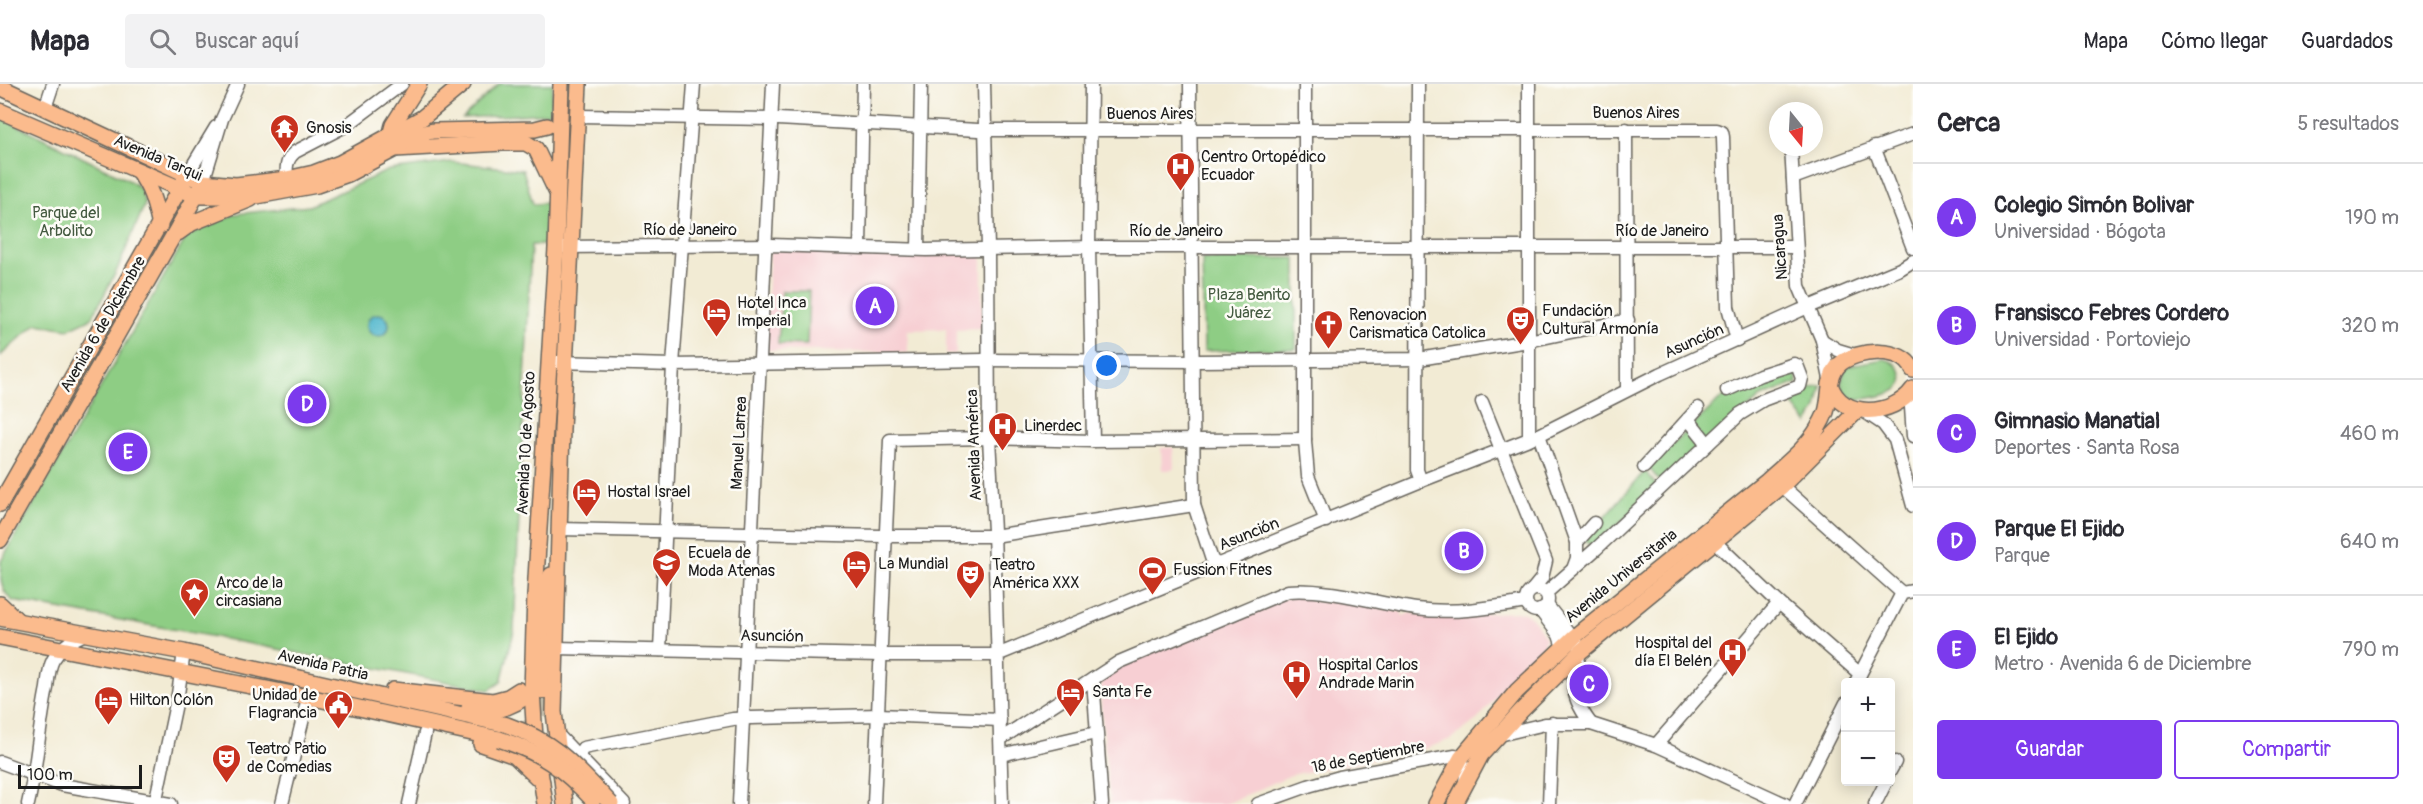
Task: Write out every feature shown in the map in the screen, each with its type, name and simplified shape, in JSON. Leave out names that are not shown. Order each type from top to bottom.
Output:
[{"type":"main road","points":[[419,84],[393,125],[393,142],[434,130],[535,129],[547,126]]},
{"type":"main road","name":"Avenida Tarqui","points":[[0,87],[187,175],[200,189],[257,196],[317,185],[348,174],[393,142],[463,84]]},
{"type":"main road","points":[[422,118],[440,112],[457,102],[475,84]]},
{"type":"main road","points":[[565,804],[554,712],[559,529],[579,84]]},
{"type":"main road","name":"Avenida 10 de Agosto","points":[[545,804],[535,738],[538,556],[566,88]]},
{"type":"main road","name":"Avenida Tarqui","points":[[0,111],[180,190],[287,179],[314,173],[393,142],[526,143],[536,149],[558,196]]},
{"type":"main road","points":[[136,169],[149,186],[160,226]]},
{"type":"main road","name":"Avenida 6 de Diciembre","points":[[0,504],[187,175]]},
{"type":"main road","name":"Avenida 6 de Diciembre","points":[[0,540],[200,189]]},
{"type":"main road","points":[[171,240],[192,223],[257,196]]},
{"type":"main road","points":[[1912,389],[1893,404],[1882,408],[1860,410],[1846,406],[1838,400],[1833,394],[1830,382],[1839,364],[1859,356],[1913,347]]},
{"type":"main road","points":[[1889,352],[1904,357],[1913,370]]},
{"type":"main road","name":"Avenida Universitaria","points":[[1436,804],[1461,758],[1517,691],[1569,642],[1797,453],[1817,430],[1826,411],[1830,382]]},
{"type":"main road","name":"Avenida Universitaria","points":[[1455,804],[1481,755],[1580,652],[1782,486],[1860,410]]},
{"type":"main road","points":[[538,556],[558,559]]},
{"type":"main road","points":[[308,680],[341,681],[393,690],[479,710],[501,710],[514,705],[536,686],[548,581],[558,559]]},
{"type":"main road","points":[[0,604],[18,621]]},
{"type":"main road","name":"Avenida Patria","points":[[0,618],[184,652],[308,680],[502,732],[558,766],[597,804]]},
{"type":"main road","name":"Avenida Patria","points":[[0,637],[316,699],[502,732],[533,735],[551,745],[611,804]]},
{"type":"main road","points":[[316,699],[334,710],[426,733],[476,742],[506,753],[527,765],[542,782]]},
{"type":"street","points":[[45,108],[53,84]]},
{"type":"street","name":"Avenida 6 de Diciembre","points":[[200,189],[222,119],[238,84]]},
{"type":"street","points":[[287,179],[288,158],[347,125],[402,84]]},
{"type":"street","points":[[660,650],[663,530],[693,84]]},
{"type":"street","name":"Manuel Larrea","points":[[738,804],[753,534],[773,84]]},
{"type":"street","points":[[860,247],[864,84]]},
{"type":"street","points":[[918,249],[921,84]]},
{"type":"street","name":"Avenida América","points":[[984,84],[989,438],[1002,738],[1002,804]]},
{"type":"street","points":[[1091,84],[1089,247],[1093,441]]},
{"type":"street","points":[[1190,84],[1194,505],[1212,560],[1217,564]]},
{"type":"street","points":[[1305,84],[1305,439],[1308,476],[1326,521]]},
{"type":"street","points":[[1418,84],[1416,129],[1419,359],[1417,470],[1421,481]]},
{"type":"street","points":[[1529,84],[1528,341],[1534,437],[1577,542],[1577,558],[1571,572]]},
{"type":"street","name":"Buenos Aires","points":[[578,116],[863,122],[985,130],[1717,130],[1722,132],[1726,247]]},
{"type":"street","name":"Avenida 6 de Diciembre","points":[[187,175],[222,119]]},
{"type":"street","points":[[1626,129],[1627,389]]},
{"type":"street","points":[[1793,178],[1913,134]]},
{"type":"street","points":[[1874,147],[1913,248]]},
{"type":"street","name":"Nicaragua","points":[[1792,156],[1799,286],[1822,340],[1830,366],[1830,382]]},
{"type":"street","name":"Río de Janeiro","points":[[556,247],[766,245],[918,249],[1795,247]]},
{"type":"street","points":[[1726,247],[1728,307],[1737,340]]},
{"type":"street","name":"Asunción","points":[[556,648],[880,655],[997,655],[1534,437],[1627,389],[1900,269],[1913,261]]},
{"type":"street","points":[[549,362],[566,359],[673,362],[988,360],[1091,362],[1419,359],[1528,341],[1628,320]]},
{"type":"street","points":[[1822,340],[1838,350],[1859,356]]},
{"type":"street","points":[[1482,402],[1546,561],[1542,578],[1527,594],[1526,602],[1533,610],[1544,603],[1571,572],[1740,414],[1763,400],[1800,386],[1802,378],[1797,365],[1794,364],[1760,375],[1727,390]]},
{"type":"street","points":[[1912,389],[1913,436]]},
{"type":"street","points":[[1644,467],[1698,408]]},
{"type":"street","points":[[1860,410],[1883,423],[1895,440],[1913,506]]},
{"type":"street","points":[[1688,419],[1708,444]]},
{"type":"street","points":[[874,804],[890,440],[1305,439]]},
{"type":"street","points":[[1715,542],[1858,678],[1910,590],[1782,486]]},
{"type":"street","points":[[559,529],[753,534],[994,536],[1194,505]]},
{"type":"street","points":[[1577,542],[1594,523]]},
{"type":"street","points":[[1577,542],[1596,549]]},
{"type":"street","points":[[1533,589],[1540,589],[1544,603],[1569,642],[1580,652],[1574,673],[1574,687],[1580,709],[1591,724]]},
{"type":"street","points":[[1002,738],[1119,662],[1288,591],[1314,591],[1416,609],[1445,611],[1526,602]]},
{"type":"street","points":[[1656,745],[1779,603]]},
{"type":"street","points":[[28,804],[34,776],[39,726],[52,661],[75,638],[85,634]]},
{"type":"street","points":[[155,802],[184,652]]},
{"type":"street","points":[[1093,679],[1102,804]]},
{"type":"street","points":[[282,804],[316,699]]},
{"type":"street","points":[[1795,804],[1841,712]]},
{"type":"street","points":[[579,755],[583,748],[741,718],[879,715],[1000,720]]},
{"type":"street","points":[[1498,736],[1552,723],[1591,724],[1656,745],[1785,804]]},
{"type":"street","points":[[1550,804],[1552,723]]},
{"type":"street","points":[[409,804],[426,733]]},
{"type":"street","points":[[1001,755],[1096,733]]},
{"type":"street","points":[[557,734],[624,804]]},
{"type":"street","name":"18 de Septiembre","points":[[1258,804],[1340,777],[1455,756],[1461,758]]},
{"type":"street","points":[[1461,758],[1466,773],[1466,783]]},
{"type":"street","points":[[0,762],[34,776],[62,784],[171,804]]},
{"type":"street","points":[[1875,804],[1884,786]]},
{"type":"shaded area","points":[[770,249],[982,250],[982,329],[956,330],[956,354],[946,354],[946,329],[908,330],[908,353],[764,350]]},
{"type":"shaded area","points":[[1173,447],[1174,470],[1162,470],[1161,448]]},
{"type":"shaded area","name":"Hospital Carlos Andrade Marin","points":[[1307,595],[1312,601],[1331,602],[1334,599],[1402,612],[1403,617],[1409,613],[1427,615],[1522,612],[1532,617],[1546,638],[1542,647],[1519,670],[1478,719],[1453,738],[1438,744],[1417,751],[1291,775],[1226,804],[1110,804],[1100,694],[1103,679],[1126,662],[1268,601]]},
{"type":"green space","points":[[499,84],[553,84],[550,113],[463,118]]},
{"type":"green space","name":"Parque del Arbolito","points":[[0,117],[130,181],[140,188],[145,204],[117,270],[92,318],[69,329],[36,324],[0,356]]},
{"type":"green space","points":[[452,162],[523,170],[533,204],[549,203],[544,245],[531,245],[514,631],[501,682],[489,690],[194,633],[13,601],[5,593],[2,584],[1,561],[187,236],[235,214],[309,206],[389,170]]},
{"type":"green space","name":"Plaza Benito Juárez","points":[[1296,258],[1296,349],[1204,351],[1202,259]]},
{"type":"green space","points":[[782,291],[809,291],[807,345],[778,344]]},
{"type":"green space","points":[[1884,359],[1897,366],[1902,374],[1902,383],[1896,391],[1862,399],[1852,398],[1844,393],[1841,383],[1845,369],[1851,365]]},
{"type":"green space","points":[[1793,368],[1796,370],[1797,383],[1761,397],[1661,483],[1648,467],[1726,394]]},
{"type":"green space","points":[[1822,386],[1817,408],[1808,424],[1787,397]]},
{"type":"green space","points":[[1645,471],[1658,488],[1594,547],[1584,541]]},
{"type":"water","points":[[378,314],[386,317],[389,325],[386,333],[378,336],[370,333],[367,325],[370,317]]},
{"type":"tunnel","points":[[500,731],[520,730],[533,723],[540,711],[543,691]]},
{"type":"place","name":"Gnosis","points":[[285,154]]},
{"type":"place","name":"Centro Ortopédico Ecuador","points":[[1180,192]]},
{"type":"place","name":"Colegio Simón Bolivar","points":[[875,306]]},
{"type":"place","name":"Hotel Inca Imperial","points":[[716,338]]},
{"type":"place","name":"Fundación Cultural Armonía","points":[[1521,346]]},
{"type":"place","name":"Renovacion Carismatica Catolica","points":[[1328,350]]},
{"type":"place","name":"Parque El Ejido","points":[[307,404]]},
{"type":"place","name":"El Ejido","points":[[128,452]]},
{"type":"place","name":"Linerdec","points":[[1003,452]]},
{"type":"place","name":"Hostal Israel","points":[[586,518]]},
{"type":"place","name":"Fransisco Febres Cordero","points":[[1464,551]]},
{"type":"place","name":"Ecuela de Moda Atenas","points":[[667,588]]},
{"type":"place","name":"La Mundial","points":[[857,590]]},
{"type":"place","name":"Fussion Fitnes","points":[[1152,596]]},
{"type":"place","name":"Teatro América XXX","points":[[971,600]]},
{"type":"place","name":"Arco de la circasiana","points":[[195,618]]},
{"type":"place","name":"Hospital del día El Belėn","points":[[1733,678]]},
{"type":"place","name":"Gimnasio Manatial","points":[[1589,684]]},
{"type":"place","name":"Hospital Carlos Andrade Marin","points":[[1297,700]]},
{"type":"place","name":"Santa Fe","points":[[1071,718]]},
{"type":"place","name":"Hilton Colón","points":[[108,726]]},
{"type":"place","name":"Unidad de Flagrancia","points":[[338,730]]},
{"type":"place","name":"Teatro Patio de Comedias","points":[[226,784]]}]
